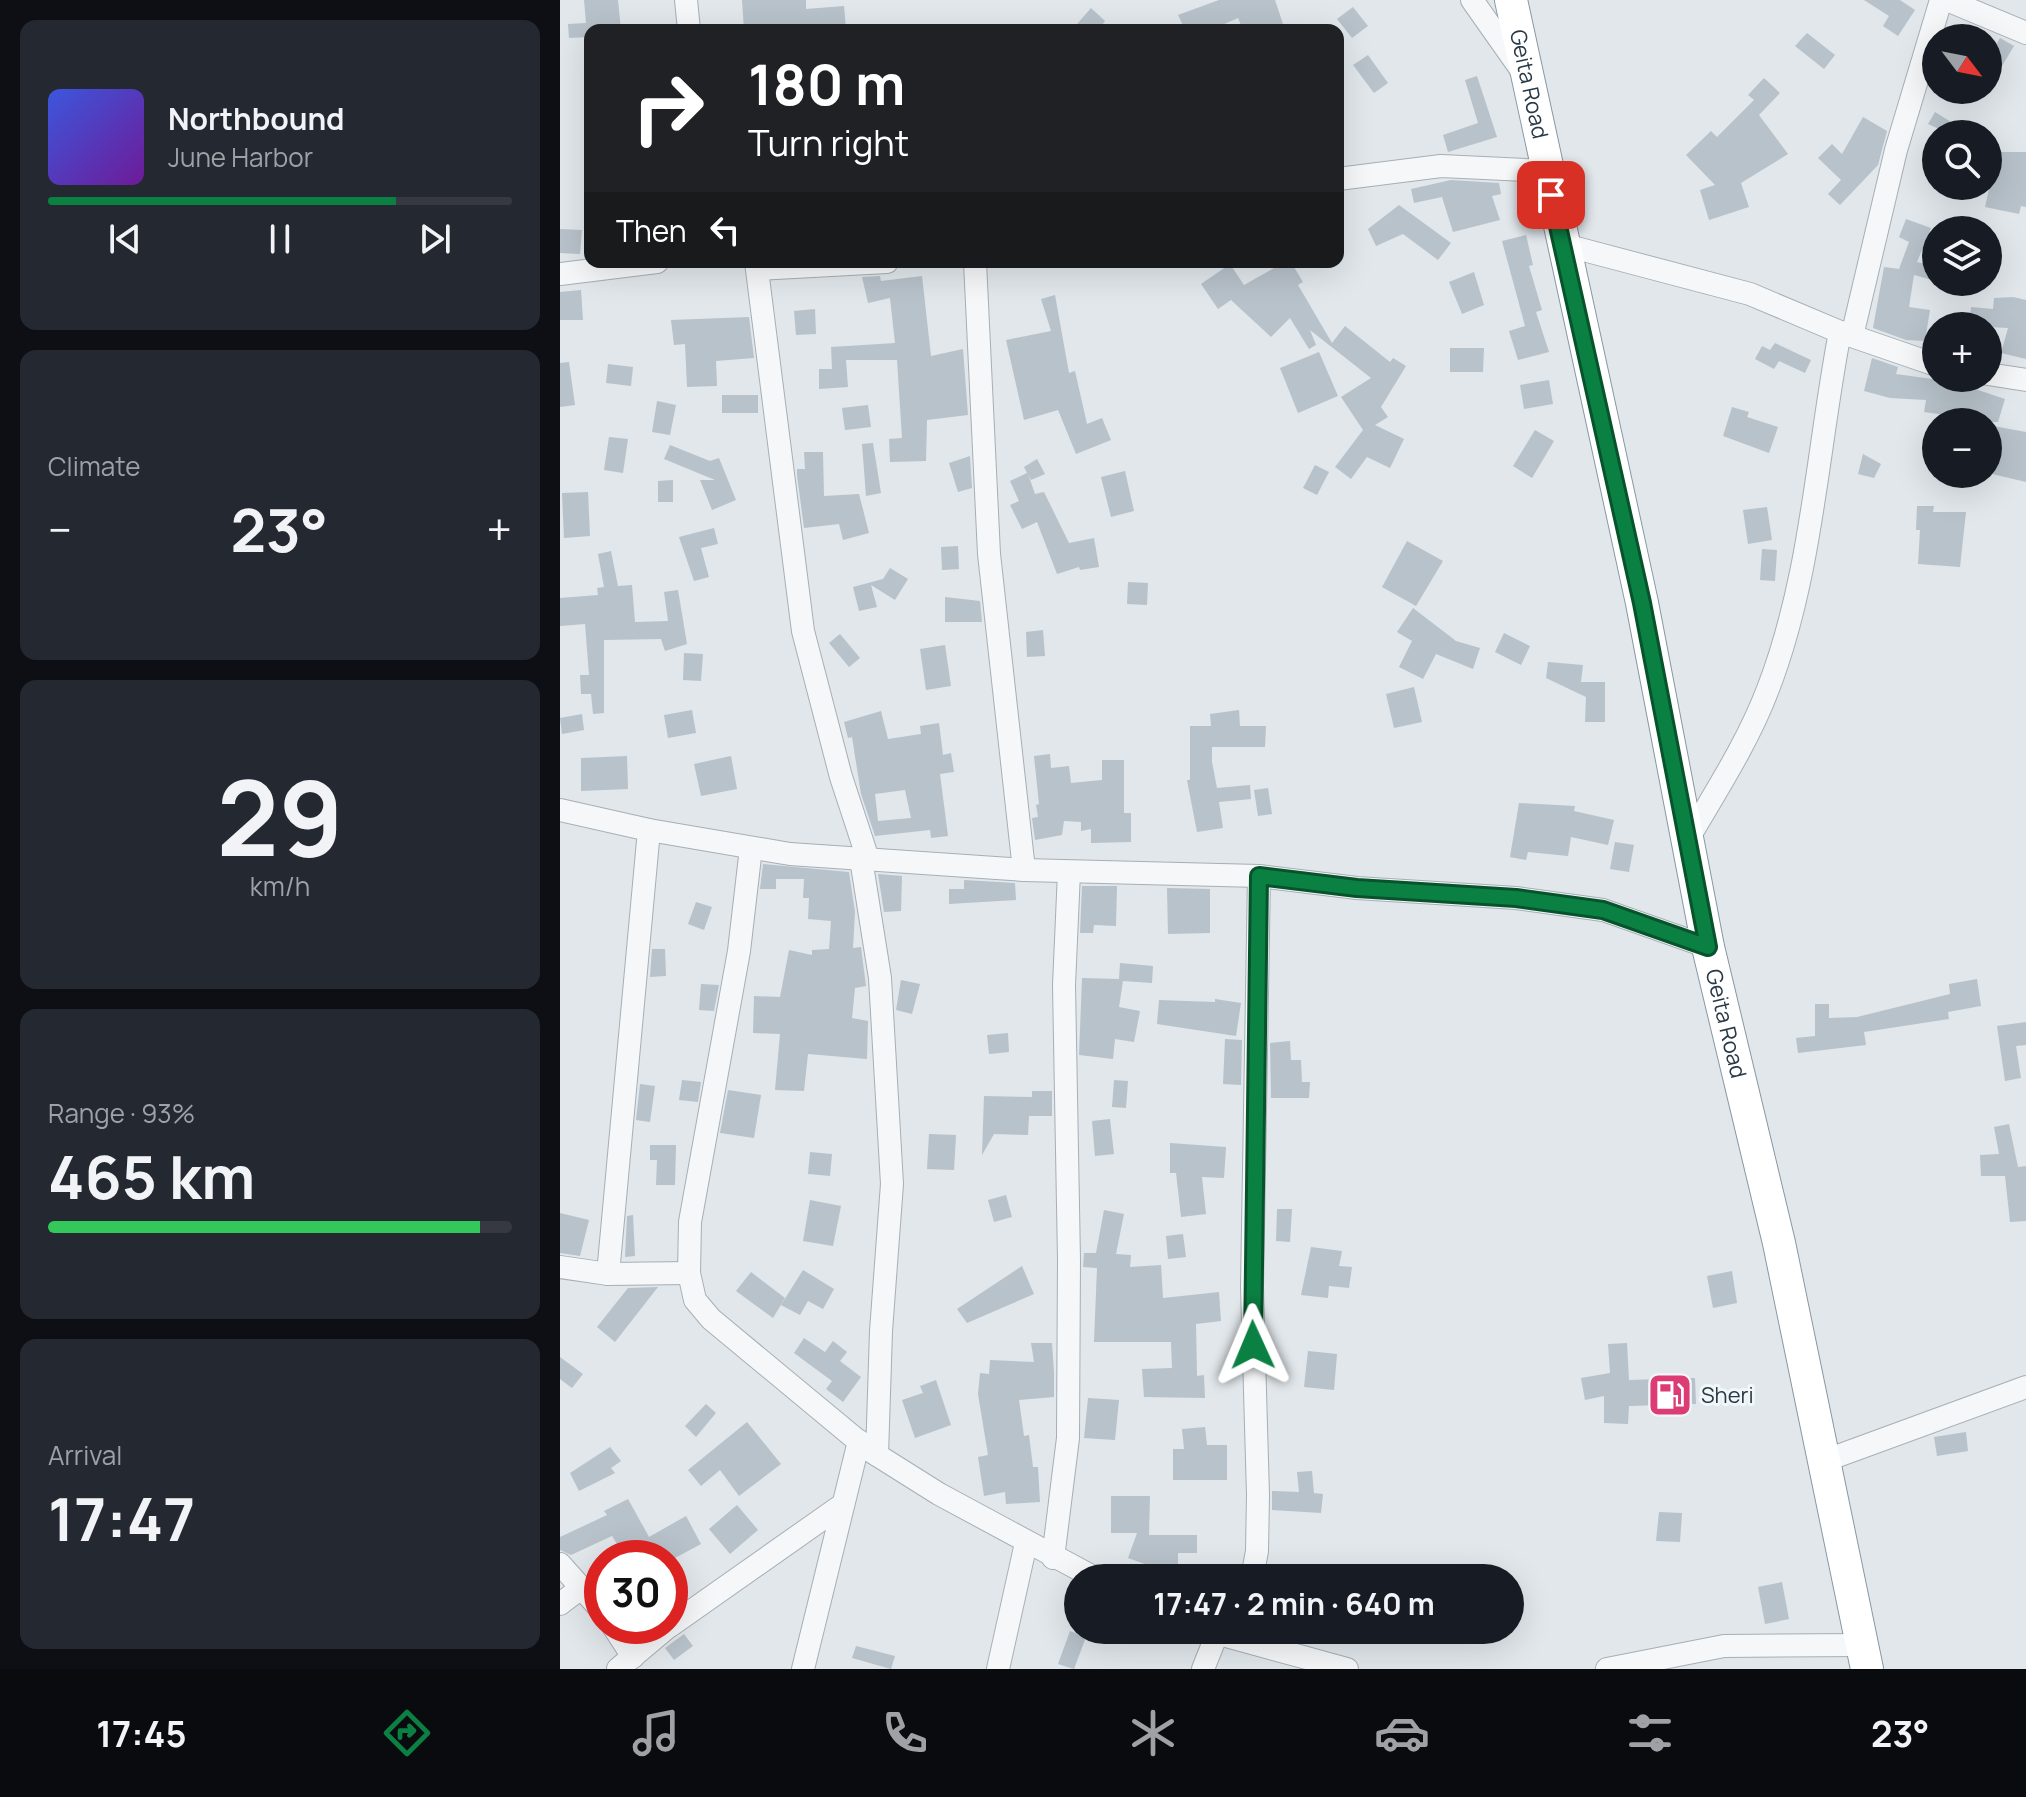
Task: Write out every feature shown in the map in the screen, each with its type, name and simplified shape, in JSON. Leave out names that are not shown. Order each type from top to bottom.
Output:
[{"type":"highway","name":"Geita Road","points":[[1511,0],[1561,244],[1642,603],[1708,947],[1779,1243],[1864,1657]]},
{"type":"street","points":[[686,0],[688,24]]},
{"type":"street","points":[[1472,0],[1527,79]]},
{"type":"street","points":[[1688,839],[1740,750],[1768,689],[1796,600],[1846,334],[1941,0]]},
{"type":"street","points":[[1947,0],[2026,33]]},
{"type":"street","points":[[1344,178],[1441,166],[1546,171]]},
{"type":"street","points":[[1561,244],[1750,294],[1846,334],[1922,360]]},
{"type":"street","points":[[560,274],[608,268]]},
{"type":"street","points":[[757,268],[803,631],[864,859],[880,978],[892,1184],[868,1448],[842,1505],[803,1669]]},
{"type":"street","points":[[975,268],[989,554],[1024,870]]},
{"type":"street","points":[[2002,376],[2026,380]]},
{"type":"street","points":[[560,810],[751,848],[864,859],[1069,872],[1259,876],[1357,888],[1516,898],[1603,910],[1708,947]]},
{"type":"street","points":[[608,1274],[649,830]]},
{"type":"street","points":[[751,848],[739,951],[690,1222],[689,1273],[695,1300],[711,1319],[868,1448],[1066,1564]]},
{"type":"street","points":[[1053,1558],[1068,1438],[1069,1260],[1064,985],[1069,872]]},
{"type":"street","points":[[1255,1564],[1258,1495],[1252,1287],[1259,876]]},
{"type":"street","points":[[560,1267],[608,1274],[689,1273]]},
{"type":"street","points":[[1824,1461],[2026,1387]]},
{"type":"street","points":[[688,1613],[842,1505]]},
{"type":"street","points":[[998,1669],[1026,1543]]},
{"type":"street","points":[[560,1564],[584,1591]]},
{"type":"street","points":[[560,1604],[581,1588]]},
{"type":"street","points":[[619,1644],[626,1663],[649,1644]]},
{"type":"street","points":[[1203,1669],[1216,1644]]},
{"type":"street","points":[[1257,1644],[1337,1668]]},
{"type":"street","points":[[1607,1669],[1724,1646],[1864,1657]]},
{"type":"building","points":[[584,0],[618,0],[620,24],[584,24],[584,37],[569,38],[568,24],[586,23]]},
{"type":"building","points":[[742,0],[806,0],[806,9],[844,6],[846,24],[744,24]]},
{"type":"building","points":[[1219,0],[1275,0],[1283,24],[1240,24],[1238,18],[1224,24],[1182,24],[1178,15]]},
{"type":"building","points":[[1864,0],[1900,0],[1915,10],[1898,36],[1883,26],[1889,16]]},
{"type":"building","points":[[1353,7],[1368,26],[1352,38],[1337,19]]},
{"type":"building","points":[[1091,8],[1105,21],[1103,24],[1077,24]]},
{"type":"building","points":[[1807,33],[1835,55],[1824,69],[1795,46]]},
{"type":"building","points":[[2002,39],[2014,46],[2002,66]]},
{"type":"building","points":[[1368,55],[1388,83],[1374,93],[1353,65]]},
{"type":"building","points":[[1477,76],[1497,137],[1448,152],[1443,135],[1478,123],[1465,80]]},
{"type":"building","points":[[1764,78],[1780,93],[1759,115],[1788,154],[1741,183],[1749,207],[1709,220],[1700,190],[1715,185],[1686,155],[1711,131],[1717,137],[1754,100],[1748,95]]},
{"type":"building","points":[[1935,112],[1948,120],[1930,120]]},
{"type":"building","points":[[1863,117],[1887,131],[1878,165],[1840,205],[1828,194],[1841,180],[1818,158],[1832,144],[1842,154]]},
{"type":"building","points":[[2002,152],[2026,152],[2026,207],[2021,206],[2019,214],[1985,207],[1987,200],[2002,200]]},
{"type":"building","points":[[1451,180],[1499,183],[1501,194],[1492,196],[1500,220],[1453,232],[1442,197],[1414,203],[1411,189]]},
{"type":"building","points":[[1399,205],[1451,243],[1438,260],[1403,234],[1376,246],[1368,229]]},
{"type":"building","points":[[1906,219],[1922,225],[1922,250],[1917,262],[1922,263],[1922,277],[1914,275],[1909,307],[1930,310],[1922,312],[1922,341],[1906,340],[1873,328],[1884,267],[1899,269],[1909,242],[1899,237]]},
{"type":"building","points":[[560,229],[582,230],[580,254],[560,253]]},
{"type":"building","points":[[1526,235],[1533,265],[1529,266],[1542,310],[1536,312],[1549,352],[1518,360],[1509,331],[1525,326],[1502,241]]},
{"type":"building","points":[[1224,268],[1233,268],[1244,285],[1274,268],[1295,268],[1303,282],[1298,285],[1332,343],[1345,326],[1390,362],[1393,358],[1406,366],[1381,407],[1388,417],[1375,425],[1404,439],[1390,468],[1367,457],[1351,479],[1335,467],[1363,430],[1341,397],[1371,378],[1310,330],[1316,345],[1309,349],[1290,318],[1271,337],[1231,300],[1218,309],[1201,284]]},
{"type":"building","points":[[1474,272],[1484,305],[1462,314],[1449,282]]},
{"type":"building","points":[[880,276],[881,281],[922,276],[931,356],[963,349],[968,415],[927,420],[926,461],[890,462],[889,439],[902,438],[897,360],[846,360],[848,387],[819,389],[819,369],[832,369],[831,347],[895,343],[890,298],[868,303],[862,277]]},
{"type":"building","points":[[581,290],[583,320],[560,320],[560,292]]},
{"type":"building","points":[[1055,295],[1069,373],[1075,371],[1087,424],[1102,418],[1111,440],[1076,454],[1058,410],[1024,420],[1006,340],[1051,331],[1041,299]]},
{"type":"building","points":[[1994,298],[2026,300],[2026,359],[2002,353],[2008,328],[2002,328],[2002,312],[1970,312],[1971,307],[1993,309]]},
{"type":"building","points":[[815,309],[816,334],[796,335],[794,311]]},
{"type":"building","points":[[749,317],[754,358],[716,361],[717,386],[687,387],[685,344],[674,345],[671,320]]},
{"type":"building","points":[[1775,343],[1811,360],[1805,373],[1779,361],[1774,369],[1755,359],[1762,346],[1770,350]]},
{"type":"building","points":[[1450,348],[1484,348],[1483,372],[1450,372]]},
{"type":"building","points":[[1319,352],[1338,396],[1298,413],[1280,368]]},
{"type":"building","points":[[1872,358],[1898,367],[1896,374],[1922,378],[1922,392],[1984,392],[2005,399],[2002,409],[1925,408],[1926,400],[1890,398],[1864,391]]},
{"type":"building","points":[[569,362],[575,405],[560,407],[560,363]]},
{"type":"building","points":[[608,364],[633,367],[631,386],[606,383]]},
{"type":"building","points":[[1549,380],[1553,404],[1524,409],[1520,385]]},
{"type":"building","points":[[722,395],[758,395],[758,413],[722,413]]},
{"type":"building","points":[[657,401],[676,405],[670,435],[652,432]]},
{"type":"building","points":[[868,405],[871,427],[845,430],[842,408]]},
{"type":"building","points":[[1732,407],[1749,412],[1747,417],[1778,427],[1769,453],[1723,436]]},
{"type":"building","points":[[2002,428],[2026,432],[2026,482],[2002,476]]},
{"type":"building","points":[[1535,430],[1554,441],[1532,478],[1513,466]]},
{"type":"building","points":[[609,437],[628,439],[623,473],[604,470]]},
{"type":"building","points":[[873,443],[881,493],[866,496],[862,444]]},
{"type":"building","points":[[670,445],[710,461],[719,458],[736,500],[712,510],[700,480],[715,480],[664,459]]},
{"type":"building","points":[[804,452],[823,452],[824,496],[859,494],[869,533],[843,540],[839,524],[804,528],[797,469],[805,469]]},
{"type":"building","points":[[1863,454],[1881,464],[1874,478],[1858,474]]},
{"type":"building","points":[[970,456],[972,488],[958,492],[949,463]]},
{"type":"building","points":[[1037,459],[1045,474],[1031,480],[1028,474],[1035,494],[1044,492],[1069,543],[1094,538],[1099,567],[1080,570],[1079,567],[1057,574],[1037,522],[1022,529],[1010,505],[1019,501],[1010,481],[1027,473],[1024,467]]},
{"type":"building","points":[[1315,465],[1329,472],[1317,495],[1303,488]]},
{"type":"building","points":[[1125,471],[1134,511],[1111,517],[1101,477]]},
{"type":"building","points":[[673,480],[673,502],[658,502],[658,481]]},
{"type":"building","points":[[588,492],[590,536],[564,538],[562,493]]},
{"type":"building","points":[[1917,506],[1934,506],[1933,512],[1966,512],[1960,567],[1918,564],[1920,530],[1916,530]]},
{"type":"building","points":[[1767,507],[1772,540],[1748,544],[1743,510]]},
{"type":"building","points":[[714,528],[718,544],[701,548],[709,577],[694,581],[679,537]]},
{"type":"building","points":[[1407,541],[1443,561],[1416,606],[1382,587]]},
{"type":"building","points":[[958,546],[959,569],[942,570],[941,547]]},
{"type":"building","points":[[1762,549],[1777,550],[1775,581],[1760,580]]},
{"type":"building","points":[[611,551],[618,586],[632,585],[635,622],[668,621],[664,592],[678,590],[687,644],[665,651],[661,639],[604,640],[604,713],[593,714],[591,694],[581,694],[580,675],[589,675],[585,624],[560,626],[560,598],[598,595],[597,588],[604,587],[598,554]]},
{"type":"building","points":[[890,568],[908,579],[895,600],[871,585],[877,607],[859,611],[853,587],[883,579]]},
{"type":"building","points":[[1128,582],[1148,583],[1147,605],[1127,604]]},
{"type":"building","points":[[945,597],[980,601],[982,622],[945,622]]},
{"type":"building","points":[[1413,608],[1456,641],[1480,648],[1473,669],[1436,654],[1423,679],[1399,667],[1412,641],[1397,632]]},
{"type":"building","points":[[1043,630],[1045,656],[1027,657],[1026,632]]},
{"type":"building","points":[[1504,633],[1530,646],[1521,665],[1495,652]]},
{"type":"building","points":[[840,634],[860,658],[849,667],[829,643]]},
{"type":"building","points":[[945,645],[951,686],[926,690],[920,649]]},
{"type":"building","points":[[684,653],[703,654],[701,681],[683,680]]},
{"type":"building","points":[[1548,662],[1583,665],[1581,682],[1605,682],[1605,722],[1585,722],[1586,697],[1546,678]]},
{"type":"building","points":[[1414,687],[1422,722],[1394,728],[1386,694]]},
{"type":"building","points":[[692,710],[696,733],[668,738],[664,715]]},
{"type":"building","points":[[1239,710],[1240,726],[1266,726],[1265,747],[1212,747],[1212,762],[1217,788],[1250,785],[1251,799],[1219,802],[1223,828],[1197,832],[1187,780],[1190,780],[1190,726],[1211,726],[1210,714]]},
{"type":"building","points":[[881,711],[888,739],[921,734],[920,726],[939,723],[943,755],[951,753],[954,772],[940,774],[948,836],[931,838],[930,830],[875,836],[861,794],[852,737],[848,738],[844,722]],"holes":[[[905,790],[911,818],[878,821],[875,794]]]},
{"type":"building","points":[[582,714],[584,730],[562,734],[560,718]]},
{"type":"building","points":[[1050,754],[1051,768],[1069,766],[1071,783],[1102,780],[1102,760],[1124,760],[1124,813],[1131,813],[1131,842],[1091,843],[1091,829],[1081,831],[1081,822],[1064,821],[1062,835],[1035,840],[1032,818],[1038,817],[1036,805],[1039,804],[1034,756]]},
{"type":"building","points":[[627,756],[628,789],[581,791],[581,758]]},
{"type":"building","points":[[731,756],[737,789],[701,796],[694,764]]},
{"type":"building","points":[[1268,788],[1272,814],[1258,816],[1254,790]]},
{"type":"building","points":[[1519,803],[1575,806],[1574,811],[1614,820],[1608,845],[1571,837],[1568,856],[1528,852],[1526,860],[1510,857]]},
{"type":"building","points":[[1615,842],[1634,845],[1629,872],[1610,869]]},
{"type":"building","points":[[763,864],[849,872],[855,912],[853,948],[861,947],[866,986],[855,988],[852,1018],[868,1021],[867,1059],[808,1054],[804,1091],[775,1090],[780,1034],[753,1033],[754,996],[780,997],[789,950],[812,955],[812,950],[829,949],[831,921],[808,919],[809,898],[803,898],[804,879],[776,879],[776,889],[760,889]]},
{"type":"building","points":[[878,874],[902,876],[901,911],[884,912]]},
{"type":"building","points":[[964,880],[1015,883],[1016,900],[949,904],[949,889],[964,889]]},
{"type":"building","points":[[1082,886],[1117,886],[1116,926],[1094,925],[1093,933],[1080,933]]},
{"type":"building","points":[[1167,888],[1210,889],[1210,933],[1168,934]]},
{"type":"building","points":[[696,902],[712,907],[704,930],[688,924]]},
{"type":"building","points":[[652,949],[665,949],[666,976],[650,977]]},
{"type":"building","points":[[1120,963],[1153,966],[1152,983],[1123,981],[1119,1007],[1140,1011],[1134,1042],[1115,1039],[1113,1059],[1079,1055],[1082,978],[1119,979]]},
{"type":"building","points":[[1977,979],[1981,1006],[1948,1012],[1949,1019],[1864,1032],[1866,1045],[1798,1053],[1796,1038],[1815,1036],[1815,1004],[1829,1004],[1829,1018],[1857,1017],[1950,994],[1949,984]]},
{"type":"building","points":[[901,980],[920,984],[912,1014],[896,1010]]},
{"type":"building","points":[[701,984],[719,985],[714,1011],[699,1010]]},
{"type":"building","points":[[1215,999],[1241,1003],[1236,1036],[1157,1024],[1159,1000],[1215,1002]]},
{"type":"building","points":[[2026,1022],[2026,1045],[2016,1046],[2021,1078],[2005,1081],[1997,1026]]},
{"type":"building","points":[[1008,1033],[1009,1052],[989,1054],[987,1035]]},
{"type":"building","points":[[1225,1039],[1242,1040],[1241,1085],[1223,1084]]},
{"type":"building","points":[[1290,1041],[1291,1060],[1301,1060],[1302,1082],[1310,1082],[1309,1098],[1271,1098],[1270,1043]]},
{"type":"building","points":[[682,1080],[701,1082],[698,1102],[679,1100]]},
{"type":"building","points":[[1114,1080],[1128,1081],[1126,1108],[1112,1107]]},
{"type":"building","points":[[640,1084],[655,1086],[650,1122],[636,1120]]},
{"type":"building","points":[[728,1090],[761,1095],[754,1138],[720,1133]]},
{"type":"building","points":[[1032,1091],[1052,1091],[1052,1116],[1029,1116],[1028,1135],[994,1134],[982,1155],[984,1096],[1032,1097]]},
{"type":"building","points":[[1110,1119],[1114,1154],[1095,1156],[1092,1121]]},
{"type":"building","points":[[2009,1124],[2018,1167],[2026,1166],[2026,1221],[2010,1222],[2005,1176],[1981,1176],[1980,1155],[1999,1154],[1994,1127]]},
{"type":"building","points":[[929,1134],[956,1135],[954,1170],[927,1169]]},
{"type":"building","points":[[1170,1143],[1226,1147],[1224,1178],[1202,1177],[1206,1214],[1181,1217],[1176,1173],[1170,1173]]},
{"type":"building","points":[[650,1145],[676,1145],[675,1185],[656,1185],[657,1160],[650,1160]]},
{"type":"building","points":[[810,1152],[832,1154],[830,1176],[808,1174]]},
{"type":"building","points":[[1006,1195],[1012,1217],[994,1222],[988,1200]]},
{"type":"building","points":[[810,1200],[841,1206],[833,1246],[803,1241]]},
{"type":"building","points":[[1277,1209],[1292,1209],[1290,1242],[1276,1241]]},
{"type":"building","points":[[1104,1210],[1124,1214],[1116,1254],[1131,1255],[1130,1267],[1161,1265],[1163,1298],[1219,1292],[1221,1321],[1196,1324],[1197,1376],[1204,1375],[1205,1398],[1144,1397],[1142,1369],[1172,1368],[1171,1342],[1094,1342],[1097,1268],[1083,1267],[1084,1253],[1096,1253]]},
{"type":"building","points":[[560,1213],[589,1220],[580,1256],[560,1253]]},
{"type":"building","points":[[633,1215],[635,1256],[625,1257],[627,1216]]},
{"type":"building","points":[[1183,1234],[1186,1257],[1168,1259],[1166,1236]]},
{"type":"building","points":[[1311,1247],[1342,1251],[1339,1266],[1352,1267],[1349,1288],[1329,1286],[1328,1298],[1301,1295]]},
{"type":"building","points":[[1022,1266],[1034,1294],[967,1323],[957,1309]]},
{"type":"building","points":[[803,1270],[834,1289],[823,1309],[808,1301],[800,1315],[781,1305]]},
{"type":"building","points":[[1732,1271],[1737,1303],[1713,1308],[1707,1276]]},
{"type":"building","points":[[751,1272],[785,1298],[773,1318],[736,1291]]},
{"type":"building","points":[[658,1287],[615,1342],[597,1327],[628,1288]]},
{"type":"building","points":[[804,1338],[825,1352],[833,1341],[847,1352],[840,1361],[861,1377],[843,1402],[826,1389],[832,1381],[794,1353]]},
{"type":"building","points":[[1031,1343],[1052,1343],[1054,1373],[1054,1397],[1019,1400],[1024,1436],[1029,1435],[1033,1467],[1038,1467],[1040,1502],[1006,1504],[1005,1492],[984,1496],[978,1457],[988,1455],[978,1394],[980,1373],[989,1374],[990,1360],[1034,1362]]},
{"type":"building","points":[[1627,1343],[1629,1380],[1695,1378],[1696,1404],[1629,1406],[1628,1424],[1604,1423],[1604,1396],[1585,1400],[1581,1378],[1610,1373],[1608,1344]]},
{"type":"building","points":[[1308,1351],[1337,1354],[1334,1390],[1304,1387]]},
{"type":"building","points":[[560,1357],[583,1374],[572,1388],[560,1379]]},
{"type":"building","points":[[936,1380],[951,1425],[915,1438],[902,1400],[923,1393],[920,1386]]},
{"type":"building","points":[[1088,1398],[1119,1400],[1115,1440],[1084,1438]]},
{"type":"building","points":[[706,1404],[716,1413],[696,1437],[685,1426]]},
{"type":"building","points":[[747,1422],[781,1464],[739,1496],[720,1470],[701,1486],[688,1470]]},
{"type":"building","points":[[1205,1427],[1207,1445],[1227,1445],[1227,1480],[1173,1480],[1173,1449],[1184,1449],[1182,1429]]},
{"type":"building","points":[[1966,1432],[1968,1451],[1937,1456],[1934,1437]]},
{"type":"building","points":[[610,1447],[621,1461],[611,1468],[615,1473],[579,1491],[570,1473]]},
{"type":"building","points":[[1312,1471],[1314,1493],[1323,1494],[1321,1513],[1272,1510],[1272,1491],[1299,1492],[1297,1472]]},
{"type":"building","points":[[1111,1496],[1150,1496],[1149,1535],[1197,1535],[1197,1553],[1178,1553],[1178,1564],[1145,1564],[1128,1558],[1137,1533],[1111,1533]]},
{"type":"building","points":[[628,1499],[649,1537],[686,1516],[701,1544],[688,1551],[688,1540],[615,1540],[612,1536],[603,1540],[584,1540],[584,1549],[571,1555],[560,1550],[560,1537],[607,1515],[604,1511]]},
{"type":"building","points":[[737,1505],[758,1530],[730,1554],[709,1529]]},
{"type":"building","points":[[1659,1512],[1682,1513],[1680,1542],[1656,1541]]},
{"type":"building","points":[[1782,1582],[1789,1619],[1765,1624],[1758,1587]]},
{"type":"building","points":[[688,1639],[693,1646],[674,1660],[665,1648],[670,1644],[688,1644]]},
{"type":"building","points":[[1065,1644],[1083,1644],[1074,1669],[1058,1664]]},
{"type":"building","points":[[856,1646],[895,1656],[891,1669],[852,1658]]},
{"type":"place","name":"Sheri","points":[[1670,1395]]},
{"type":"route","points":[[1253,1345],[1259,876],[1357,888],[1516,898],[1603,910],[1708,947],[1642,603],[1551,195]]}]
